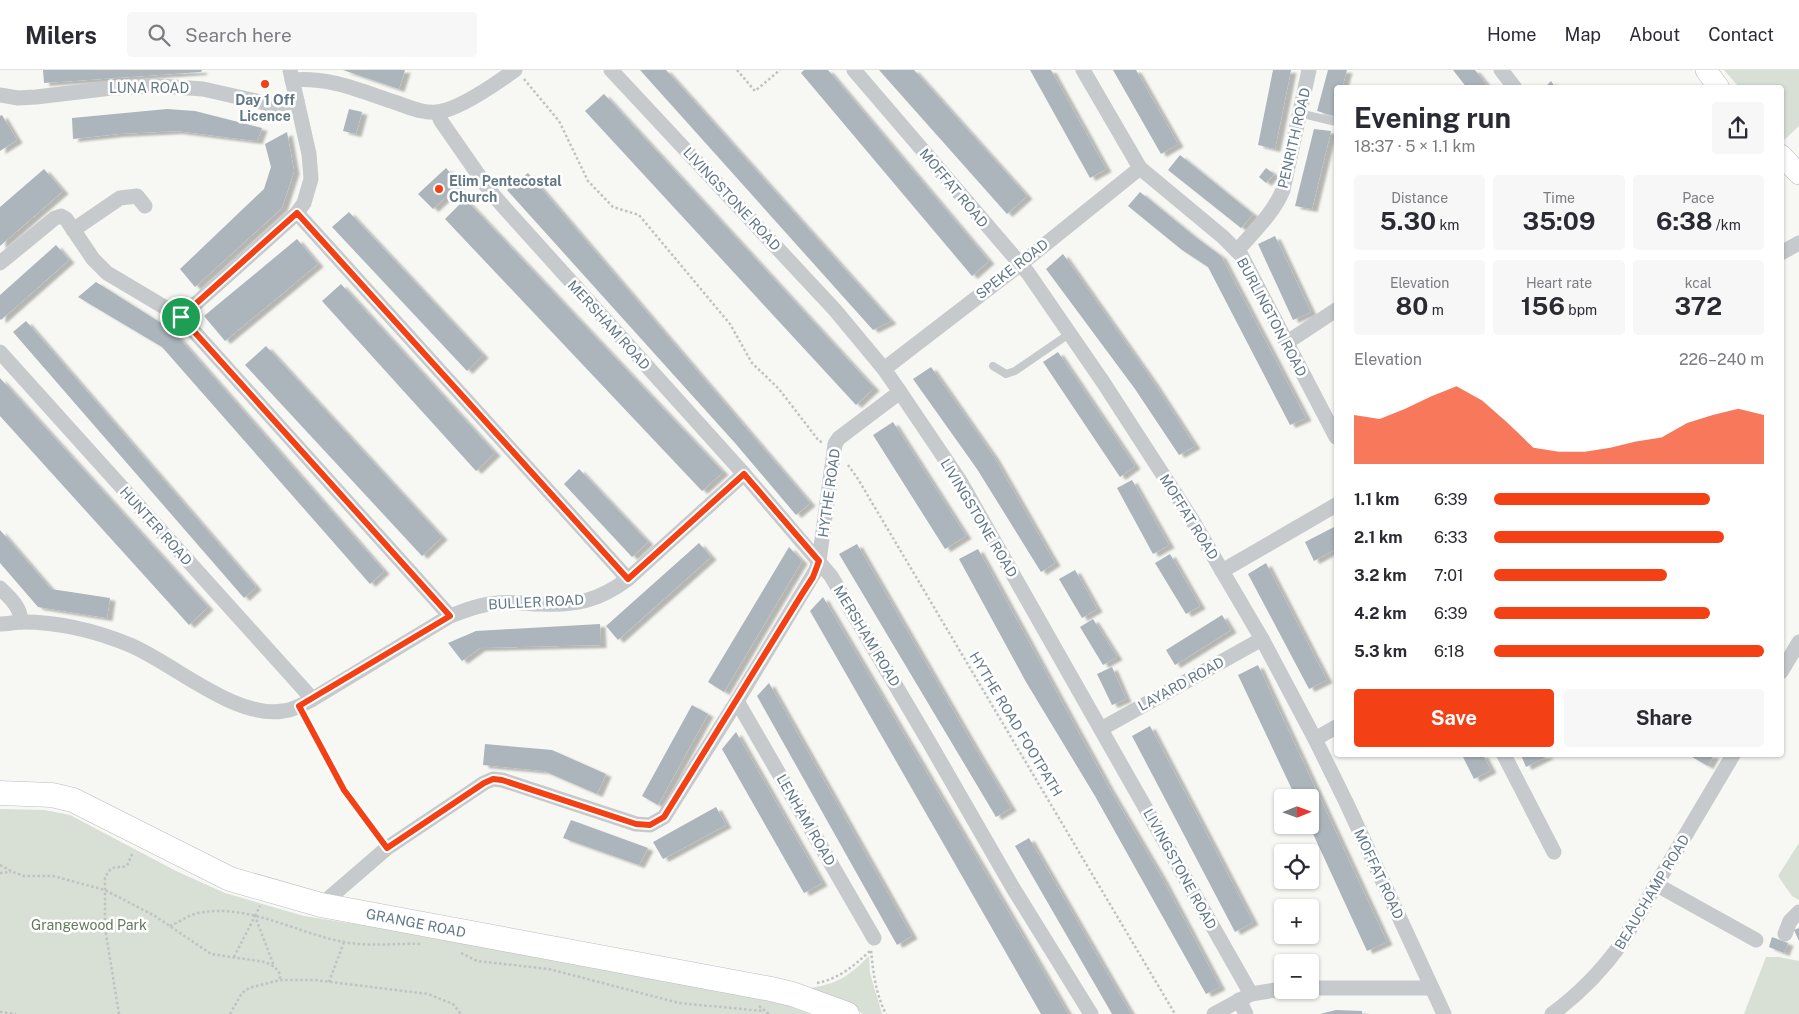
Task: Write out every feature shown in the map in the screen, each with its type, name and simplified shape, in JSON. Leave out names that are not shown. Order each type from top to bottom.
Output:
[{"type":"main road","name":"GRANGE ROAD","points":[[0,793],[52,795],[73,800],[230,879],[321,905],[792,994],[847,1014]]},
{"type":"street","name":"LIVINGSTONE ROAD","points":[[611,70],[835,310],[884,369],[960,481],[1101,729],[1245,997],[1246,1014]]},
{"type":"street","name":"MOFFAT ROAD","points":[[854,70],[1033,280],[1150,454],[1262,639],[1315,739],[1444,1014]]},
{"type":"street","name":"BURLINGTON ROAD","points":[[1083,70],[1140,168],[1223,236],[1237,250],[1334,433]]},
{"type":"street","name":"PENRITH ROAD","points":[[1237,250],[1271,212],[1280,198],[1310,70]]},
{"type":"street","points":[[1501,70],[1513,85]]},
{"type":"street","points":[[1706,70],[1718,85]]},
{"type":"street","points":[[181,317],[297,213],[304,203],[311,179],[309,154],[291,75],[328,80],[419,110],[437,112],[446,110],[519,74]]},
{"type":"street","name":"LUNA ROAD","points":[[0,95],[27,97],[112,88],[168,86],[203,89],[274,105],[296,101]]},
{"type":"street","name":"MERSHAM ROAD","points":[[437,112],[441,121],[489,190],[744,474],[831,576],[1013,888],[1091,1014]]},
{"type":"street","points":[[1784,159],[1799,174]]},
{"type":"street","name":"SPEKE ROAD","points":[[884,369],[1140,168]]},
{"type":"street","points":[[73,230],[120,198],[138,196],[145,206]]},
{"type":"street","points":[[297,213],[628,579]]},
{"type":"street","points":[[0,263],[55,218],[61,216],[64,218],[93,259],[107,273],[181,317],[450,616]]},
{"type":"street","points":[[1784,251],[1799,243]]},
{"type":"street","points":[[1286,343],[1334,311]]},
{"type":"street","name":"HUNTER ROAD","points":[[0,352],[307,693],[305,703]]},
{"type":"street","name":"HYTHE ROAD","points":[[321,905],[387,848],[484,783],[493,779],[502,780],[636,824],[650,825],[664,817],[806,588],[819,561],[833,448],[839,438],[900,392]]},
{"type":"street","name":"BULLER ROAD","points":[[0,624],[21,622],[62,625],[107,636],[158,659],[212,691],[242,705],[254,710],[281,712],[305,703],[450,616],[483,605],[500,602],[541,604],[581,602],[605,594],[628,579],[744,474]]},
{"type":"street","points":[[1222,571],[1334,506]]},
{"type":"street","points":[[0,588],[18,608],[21,614],[21,622]]},
{"type":"street","name":"LAYARD ROAD","points":[[1101,729],[1262,639]]},
{"type":"street","points":[[1784,667],[1799,642]]},
{"type":"street","name":"LENHAM ROAD","points":[[737,701],[874,938]]},
{"type":"street","points":[[1315,739],[1334,728]]},
{"type":"street","points":[[1505,757],[1554,852]]},
{"type":"street","name":"BEAUCHAMP ROAD","points":[[1552,1014],[1585,987],[1611,959],[1732,757]]},
{"type":"street","points":[[1657,885],[1756,940]]},
{"type":"street","points":[[1785,934],[1790,921],[1799,912]]},
{"type":"street","points":[[1319,988],[1432,988]]},
{"type":"street","points":[[1214,1014],[1245,997],[1274,991]]},
{"type":"lane","points":[[1299,114],[1334,122]]},
{"type":"lane","points":[[993,366],[1006,374],[1015,371],[1069,334]]},
{"type":"path","points":[[737,70],[755,91],[780,70]]},
{"type":"path","name":"HYTHE ROAD FOOTPATH","points":[[519,74],[559,121],[588,181],[613,207],[639,215],[730,324],[752,362],[779,389],[819,441],[839,453],[858,478],[1175,1014]]},
{"type":"path","points":[[305,703],[344,790],[387,848]]},
{"type":"path","points":[[119,1014],[105,928],[105,878],[108,870],[127,866],[135,848]]},
{"type":"path","points":[[0,865],[24,876],[53,876],[105,890],[155,916],[212,954],[265,962],[275,967]]},
{"type":"path","points":[[0,873],[13,872]]},
{"type":"path","points":[[170,926],[197,913],[228,911],[254,916]]},
{"type":"path","points":[[234,957],[254,916]]},
{"type":"path","points":[[254,916],[275,967],[280,974],[280,980]]},
{"type":"path","points":[[329,982],[344,942]]},
{"type":"path","points":[[792,994],[806,986],[831,981],[853,966],[871,950],[873,972],[886,1014]]},
{"type":"path","points":[[461,953],[477,961],[549,969],[679,1003],[765,1011]]},
{"type":"path","points":[[230,1014],[242,993],[249,988],[280,980],[329,982],[428,994],[453,1004],[461,1014]]},
{"type":"path","points":[[0,1012],[16,1014]]},
{"type":"green space","points":[[1724,70],[1799,70],[1799,126],[1784,140],[1784,85],[1737,85]]},
{"type":"green space","name":"Grangewood Park","points":[[0,809],[44,810],[70,815],[176,871],[225,893],[304,916],[730,983],[810,1014],[0,1014]]},
{"type":"green space","points":[[1799,843],[1799,900],[1792,896],[1778,876]]},
{"type":"green space","points":[[869,956],[870,973],[882,1014],[863,1014],[811,988],[829,984],[843,978]]},
{"type":"green space","points":[[1766,957],[1779,957],[1799,961],[1799,1014],[1744,1014]]},
{"type":"building","points":[[43,70],[202,70],[201,72],[44,83]]},
{"type":"building","points":[[343,70],[405,70],[399,89]]},
{"type":"building","points":[[640,70],[666,70],[891,321],[873,330]]},
{"type":"building","points":[[804,70],[828,70],[989,261],[972,276],[801,73]]},
{"type":"building","points":[[879,70],[914,70],[1027,196],[1007,214]]},
{"type":"building","points":[[1030,70],[1051,70],[1106,169],[1090,178]]},
{"type":"building","points":[[1113,70],[1136,70],[1178,144],[1161,154]]},
{"type":"building","points":[[1273,70],[1291,70],[1275,149],[1258,145]]},
{"type":"building","points":[[1328,70],[1347,70],[1343,85],[1334,85],[1334,116],[1317,111]]},
{"type":"building","points":[[1453,70],[1475,70],[1487,85],[1465,85]]},
{"type":"building","points":[[604,94],[874,388],[856,405],[585,111]]},
{"type":"building","points":[[167,109],[195,111],[262,128],[257,141],[177,131],[118,134],[73,139],[72,118]]},
{"type":"building","points":[[349,109],[362,112],[356,134],[343,131]]},
{"type":"building","points":[[2,115],[17,140],[0,151],[0,116]]},
{"type":"building","points":[[1314,129],[1331,131],[1312,209],[1295,206]]},
{"type":"building","points":[[287,132],[294,171],[282,208],[195,287],[180,269],[264,189],[271,167],[265,144]]},
{"type":"building","points":[[1180,155],[1253,214],[1241,228],[1168,170]]},
{"type":"building","name":"Elim Pentecostal Church","points":[[446,168],[460,184],[433,209],[418,194]]},
{"type":"building","points":[[1266,168],[1274,174],[1266,183],[1259,177]]},
{"type":"building","points":[[44,169],[63,191],[0,246],[0,207]]},
{"type":"building","points":[[528,173],[810,503],[796,515],[735,443],[507,190]]},
{"type":"building","points":[[1140,192],[1221,256],[1306,418],[1290,425],[1208,267],[1182,250],[1128,206]]},
{"type":"building","points":[[465,199],[723,472],[702,491],[445,219]]},
{"type":"building","points":[[349,212],[483,355],[467,371],[332,227]]},
{"type":"building","points":[[1275,236],[1311,312],[1293,320],[1258,244]]},
{"type":"building","points":[[297,239],[318,264],[225,341],[204,316]]},
{"type":"building","points":[[56,245],[69,260],[1,320],[0,295]]},
{"type":"building","points":[[1063,254],[1152,380],[1195,446],[1179,455],[1135,389],[1046,269]]},
{"type":"building","points":[[96,282],[172,330],[384,571],[370,584],[162,347],[78,297]]},
{"type":"building","points":[[341,284],[495,453],[476,471],[322,301]]},
{"type":"building","points":[[26,321],[256,587],[244,598],[13,332]]},
{"type":"building","points":[[266,346],[442,537],[422,556],[245,365]]},
{"type":"building","points":[[1058,352],[1135,466],[1120,477],[1043,362]]},
{"type":"building","points":[[931,367],[994,457],[1055,563],[1041,572],[977,469],[913,379]]},
{"type":"building","points":[[0,378],[208,607],[189,625],[0,416]]},
{"type":"building","points":[[893,422],[966,536],[945,549],[873,435]]},
{"type":"building","points":[[579,469],[648,542],[632,557],[564,484]]},
{"type":"building","points":[[1132,480],[1169,545],[1153,554],[1117,488]]},
{"type":"building","points":[[1334,527],[1334,550],[1314,561],[1305,542]]},
{"type":"building","points":[[0,530],[51,589],[110,598],[107,618],[38,607],[0,563]]},
{"type":"building","points":[[699,543],[711,557],[618,640],[606,626]]},
{"type":"building","points":[[857,544],[1011,808],[996,817],[839,554]]},
{"type":"building","points":[[789,547],[802,561],[724,692],[708,682]]},
{"type":"building","points":[[978,549],[1109,788],[1162,878],[1220,987],[1206,994],[1095,796],[1026,682],[959,559]]},
{"type":"building","points":[[1170,554],[1200,606],[1186,614],[1155,563]]},
{"type":"building","points":[[1266,563],[1327,680],[1309,689],[1248,574]]},
{"type":"building","points":[[1075,570],[1097,609],[1082,618],[1059,579]]},
{"type":"building","points":[[823,597],[1068,1014],[1041,1014],[810,611]]},
{"type":"building","points":[[1222,615],[1231,630],[1175,665],[1166,650]]},
{"type":"building","points":[[1093,619],[1117,657],[1103,665],[1080,627]]},
{"type":"building","points":[[600,624],[601,645],[480,648],[462,661],[448,643],[476,631]]},
{"type":"building","points":[[1258,665],[1316,789],[1292,789],[1238,675]]},
{"type":"building","points":[[1112,667],[1126,699],[1112,705],[1097,674]]},
{"type":"building","points":[[769,683],[912,936],[897,945],[757,696]]},
{"type":"building","points":[[692,705],[708,714],[658,805],[642,796]]},
{"type":"building","points":[[1150,726],[1253,922],[1235,932],[1132,736]]},
{"type":"building","points":[[736,732],[822,883],[804,893],[722,749]]},
{"type":"building","points":[[485,744],[552,750],[606,774],[597,794],[544,771],[483,765]]},
{"type":"building","points":[[1463,757],[1484,757],[1491,770],[1474,779]]},
{"type":"building","points":[[1522,757],[1546,757],[1526,767]]},
{"type":"building","points":[[1692,757],[1713,757],[1708,766]]},
{"type":"building","points":[[1319,796],[1387,942],[1367,951],[1313,834],[1319,834]]},
{"type":"building","points":[[716,807],[726,825],[663,859],[653,842]]},
{"type":"building","points":[[571,820],[648,848],[639,865],[563,838]]},
{"type":"building","points":[[1029,838],[1131,1014],[1112,1014],[1015,846]]},
{"type":"building","points":[[1799,928],[1799,941],[1794,930]]},
{"type":"building","points":[[1772,937],[1788,943],[1784,953],[1769,947]]},
{"type":"building","points":[[1336,1010],[1362,1011],[1362,1014],[1320,1014]]},
{"type":"place","name":"Day 1 Off Licence","points":[[265,84]]},
{"type":"place","name":"Elim Pentecostal Church","points":[[439,189]]},
{"type":"route","points":[[297,213],[628,579],[744,474],[819,561],[813,577],[664,817],[650,825],[636,824],[502,780],[493,779],[484,783],[387,848],[344,790],[299,706],[450,616],[181,317],[297,213]]}]
